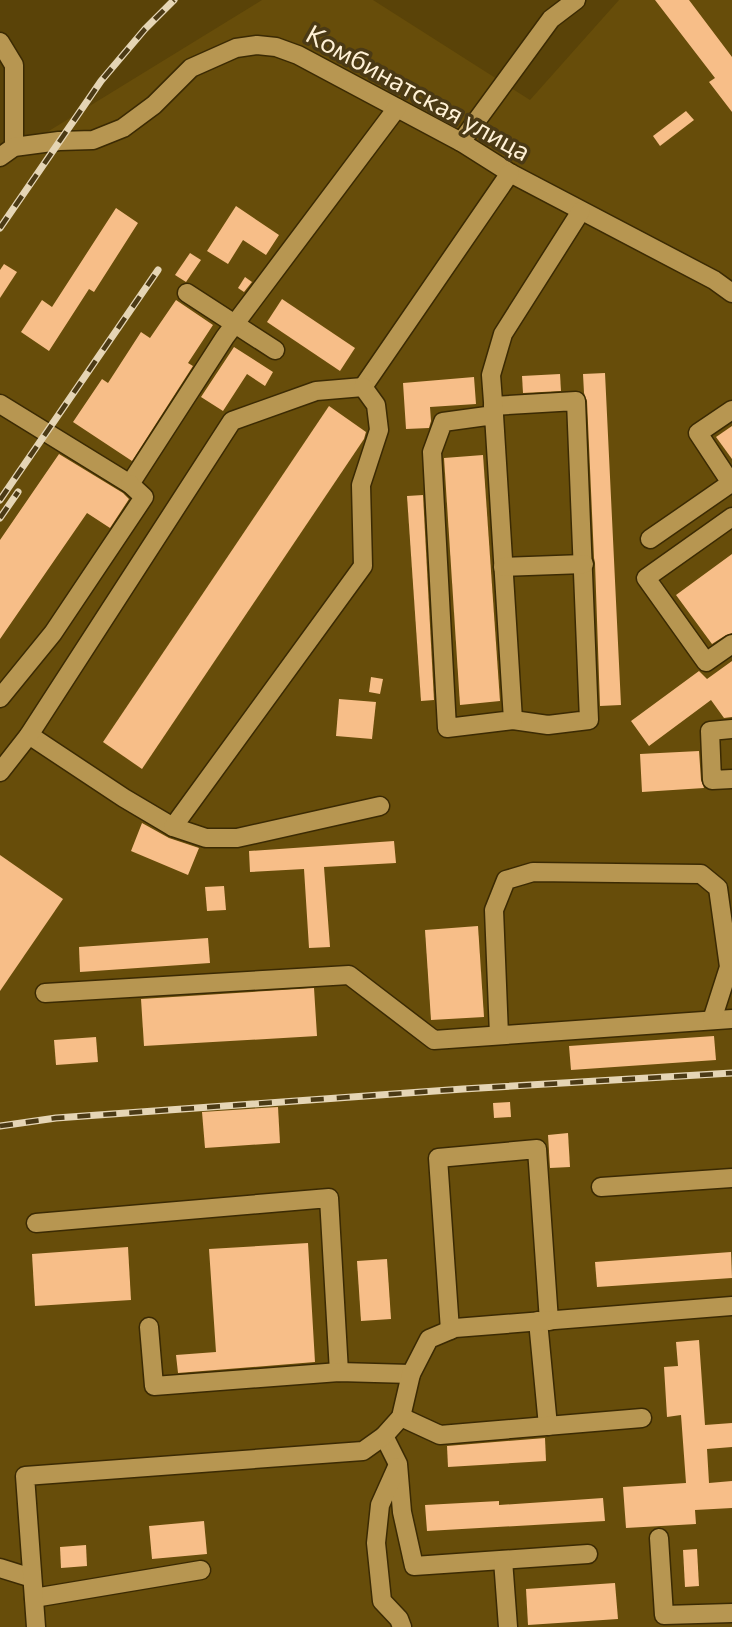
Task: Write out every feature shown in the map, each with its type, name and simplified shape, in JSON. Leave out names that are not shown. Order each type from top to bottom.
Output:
[{"type":"street","points":[[461,142],[551,19],[576,0]]},
{"type":"street","points":[[0,42],[13,65],[7,152]]},
{"type":"street","name":"Комбинатская улица","points":[[7,152],[59,141],[93,140],[123,128],[154,105],[191,68],[236,48],[276,47],[298,55],[461,142],[510,173],[732,293]]},
{"type":"street","points":[[131,484],[236,323],[397,108]]},
{"type":"street","points":[[363,387],[510,173]]},
{"type":"street","points":[[513,720],[491,374],[503,334],[581,211]]},
{"type":"street","points":[[187,293],[275,350]]},
{"type":"street","points":[[0,772],[29,735],[232,421],[316,391],[363,387]]},
{"type":"street","points":[[173,827],[363,566],[361,485],[379,430],[376,405],[363,387]]},
{"type":"street","points":[[576,401],[584,564],[589,720],[548,725],[513,720],[447,728],[432,452],[443,422],[493,410],[576,401]]},
{"type":"street","points":[[0,404],[131,484],[144,497],[53,633],[0,698]]},
{"type":"street","points":[[650,539],[731,483],[698,433],[732,410]]},
{"type":"street","points":[[732,517],[646,579],[706,662],[732,644]]},
{"type":"street","points":[[503,567],[584,564]]},
{"type":"street","points":[[732,729],[710,731],[712,780],[732,779]]},
{"type":"street","points":[[29,735],[124,799],[173,827],[206,838],[237,838],[380,806]]},
{"type":"street","points":[[499,1035],[494,910],[506,880],[533,872],[701,874],[718,888],[729,967],[712,1020]]},
{"type":"street","points":[[45,993],[349,975],[434,1040],[732,1018]]},
{"type":"street","points":[[450,1330],[438,1158],[537,1149],[548,1426]]},
{"type":"street","points":[[601,1187],[732,1178]]},
{"type":"street","points":[[36,1223],[329,1198],[339,1372]]},
{"type":"street","points":[[36,1627],[25,1476],[363,1451],[384,1436],[401,1417],[411,1374],[429,1339],[455,1328],[732,1306]]},
{"type":"street","points":[[149,1328],[154,1386],[339,1372],[411,1374]]},
{"type":"street","points":[[401,1417],[440,1435],[642,1418]]},
{"type":"street","points":[[384,1436],[398,1464],[401,1512],[414,1566],[589,1554]]},
{"type":"street","points":[[398,1464],[380,1505],[376,1543],[382,1601],[399,1619],[402,1627]]},
{"type":"street","points":[[659,1538],[664,1615],[732,1613]]},
{"type":"street","points":[[503,1560],[508,1627]]},
{"type":"street","points":[[0,1568],[32,1578]]},
{"type":"street","points":[[34,1598],[201,1570]]},
{"type":"shaded area","points":[[262,0],[373,0],[530,100],[619,0],[732,0],[732,1627],[0,1627],[0,161]]},
{"type":"building","points":[[655,0],[689,0],[732,57],[732,112],[709,82],[715,78]]},
{"type":"building","points":[[686,111],[694,120],[660,146],[653,136]]},
{"type":"building","points":[[236,206],[279,235],[266,255],[243,240],[228,264],[207,251]]},
{"type":"building","points":[[116,208],[138,223],[94,292],[89,289],[49,351],[21,332],[42,300],[52,307]]},
{"type":"building","points":[[190,253],[201,260],[186,282],[175,275]]},
{"type":"building","points":[[4,264],[17,272],[0,298],[0,270]]},
{"type":"building","points":[[245,277],[252,282],[244,292],[238,288]]},
{"type":"building","points":[[282,299],[355,348],[340,371],[267,322]]},
{"type":"building","points":[[176,300],[213,325],[188,363],[193,366],[132,461],[73,422],[102,379],[108,383],[141,332],[150,338]]},
{"type":"building","points":[[234,347],[273,372],[265,386],[247,374],[223,411],[201,397]]},
{"type":"building","points":[[605,373],[621,705],[600,706],[587,401],[583,374]]},
{"type":"building","points":[[560,374],[561,391],[523,393],[522,376]]},
{"type":"building","points":[[474,377],[476,404],[430,407],[429,428],[406,429],[403,383]]},
{"type":"building","points":[[329,406],[366,432],[364,439],[142,769],[103,742]]},
{"type":"building","points":[[732,426],[732,459],[716,437]]},
{"type":"building","points":[[59,454],[129,499],[110,528],[87,513],[0,639],[0,540]]},
{"type":"building","points":[[483,455],[500,701],[460,705],[444,458]]},
{"type":"building","points":[[423,495],[434,700],[421,701],[407,496]]},
{"type":"building","points":[[732,554],[732,633],[712,644],[676,595]]},
{"type":"building","points":[[732,661],[732,717],[724,718],[711,700],[649,746],[631,721],[699,671],[707,679]]},
{"type":"building","points":[[371,677],[383,679],[380,694],[369,692]]},
{"type":"building","points":[[339,699],[376,702],[372,739],[336,736]]},
{"type":"building","points":[[699,751],[704,788],[642,792],[640,754]]},
{"type":"building","points":[[142,823],[169,838],[199,848],[188,875],[131,851]]},
{"type":"building","points":[[394,841],[396,863],[324,867],[330,947],[309,948],[304,869],[250,872],[249,851]]},
{"type":"building","points":[[0,855],[63,899],[0,991]]},
{"type":"building","points":[[224,886],[226,910],[207,911],[205,887]]},
{"type":"building","points":[[478,926],[484,1017],[431,1020],[425,930]]},
{"type":"building","points":[[208,938],[210,963],[80,972],[79,947]]},
{"type":"building","points":[[314,988],[317,1036],[144,1046],[141,999]]},
{"type":"building","points":[[714,1036],[716,1060],[571,1070],[569,1046]]},
{"type":"building","points":[[96,1037],[98,1062],[56,1065],[54,1040]]},
{"type":"building","points":[[510,1102],[511,1117],[494,1118],[493,1103]]},
{"type":"building","points":[[278,1107],[280,1143],[205,1148],[202,1112]]},
{"type":"building","points":[[568,1133],[570,1167],[550,1168],[548,1135]]},
{"type":"building","points":[[308,1243],[315,1362],[178,1373],[176,1355],[216,1352],[209,1249]]},
{"type":"building","points":[[128,1247],[131,1300],[35,1306],[32,1254]]},
{"type":"building","points":[[731,1252],[732,1278],[597,1287],[595,1262]]},
{"type":"building","points":[[387,1259],[391,1319],[361,1321],[357,1261]]},
{"type":"building","points":[[699,1340],[705,1425],[732,1423],[732,1447],[707,1449],[709,1483],[732,1481],[732,1508],[695,1510],[696,1524],[626,1528],[623,1487],[686,1483],[681,1415],[667,1417],[664,1367],[678,1366],[676,1342]]},
{"type":"building","points":[[545,1438],[546,1461],[448,1467],[447,1446]]},
{"type":"building","points":[[603,1498],[605,1521],[427,1531],[425,1505],[499,1501],[499,1505]]},
{"type":"building","points":[[204,1521],[207,1554],[152,1559],[149,1526]]},
{"type":"building","points":[[86,1545],[87,1566],[61,1568],[60,1547]]},
{"type":"building","points":[[697,1549],[699,1586],[685,1587],[683,1550]]},
{"type":"building","points":[[615,1583],[618,1619],[528,1625],[526,1589]]},
{"type":"railway","points":[[0,228],[101,81],[145,29],[174,0]]},
{"type":"railway","points":[[0,500],[158,270]]},
{"type":"railway","points":[[0,518],[18,492]]},
{"type":"railway","points":[[0,1126],[56,1118],[732,1073]]}]
